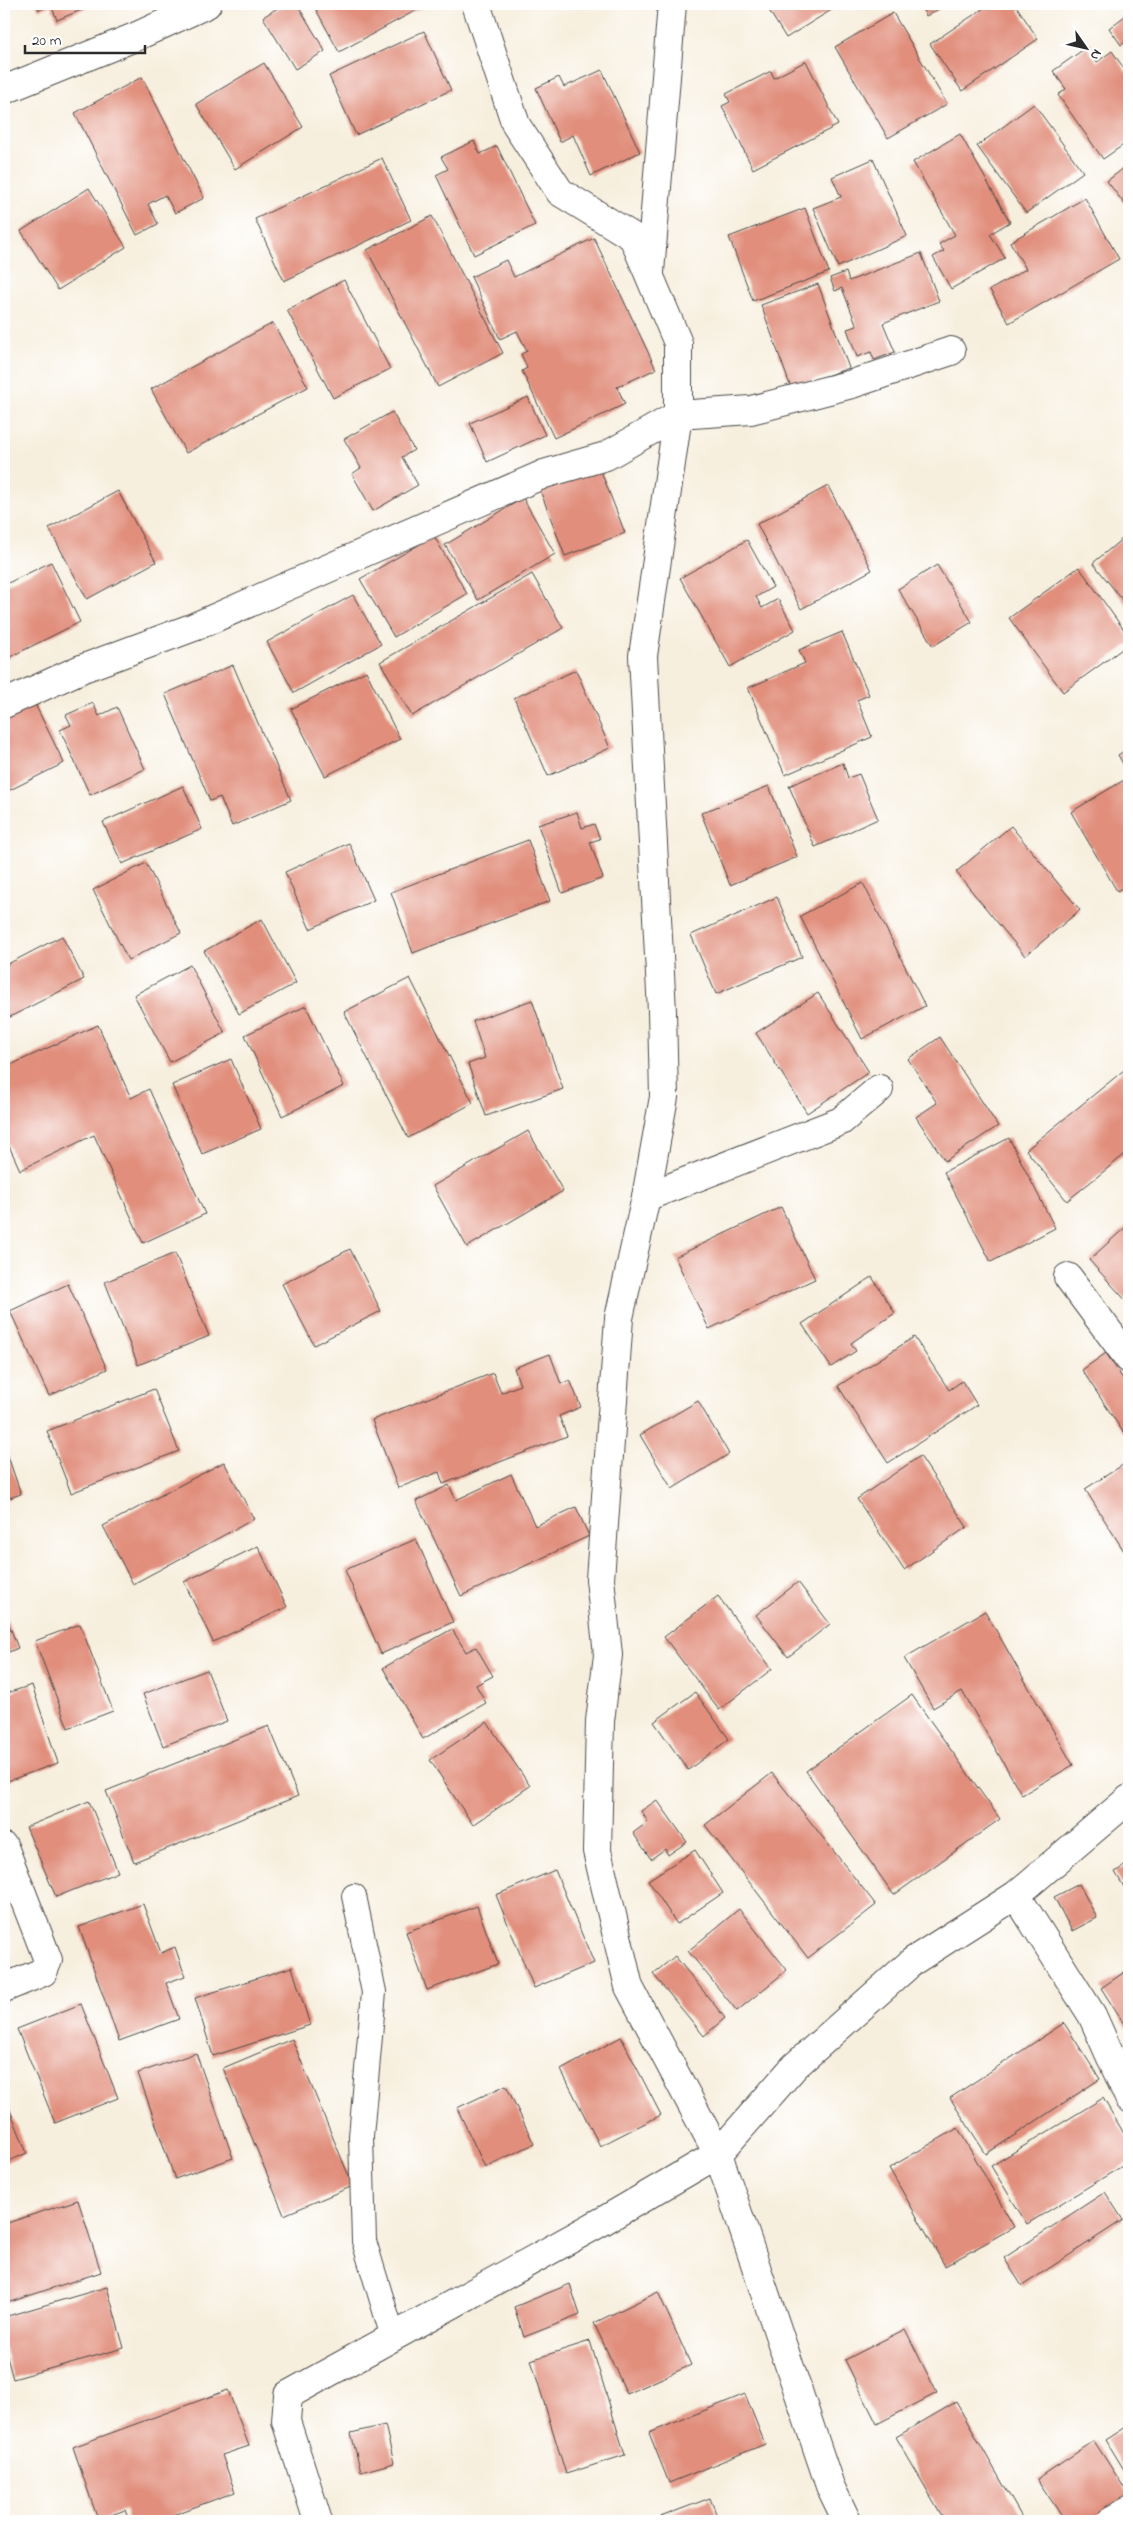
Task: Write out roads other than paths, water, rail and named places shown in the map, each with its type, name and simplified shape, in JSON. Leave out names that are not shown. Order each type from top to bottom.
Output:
[{"type":"street","points":[[4,90],[135,37],[207,4]]},
{"type":"street","points":[[476,4],[516,125],[560,192],[633,238],[678,343],[678,414],[644,656],[662,1011],[664,1097],[646,1197],[619,1318],[600,1579],[608,1655],[600,1721],[597,1851],[629,1987],[718,2154],[830,2486],[847,2521]]},
{"type":"street","points":[[649,279],[672,4]]},
{"type":"street","points":[[4,704],[81,669],[194,627],[544,474],[606,456],[678,414],[751,410],[852,384],[951,351]]},
{"type":"street","points":[[646,1197],[841,1121],[879,1089]]},
{"type":"street","points":[[1068,1277],[1129,1359]]},
{"type":"street","points":[[318,2521],[286,2421],[288,2395],[603,2221],[718,2154],[795,2066],[913,1961],[1016,1895],[1129,1799]]},
{"type":"street","points":[[4,1847],[48,1960],[43,1972],[4,1988]]},
{"type":"street","points":[[1016,1895],[1092,2015],[1129,2098]]},
{"type":"street","points":[[1110,2521],[1129,2510]]},
{"type":"lane","points":[[354,1896],[374,1992],[360,2136],[364,2241],[393,2337]]}]
